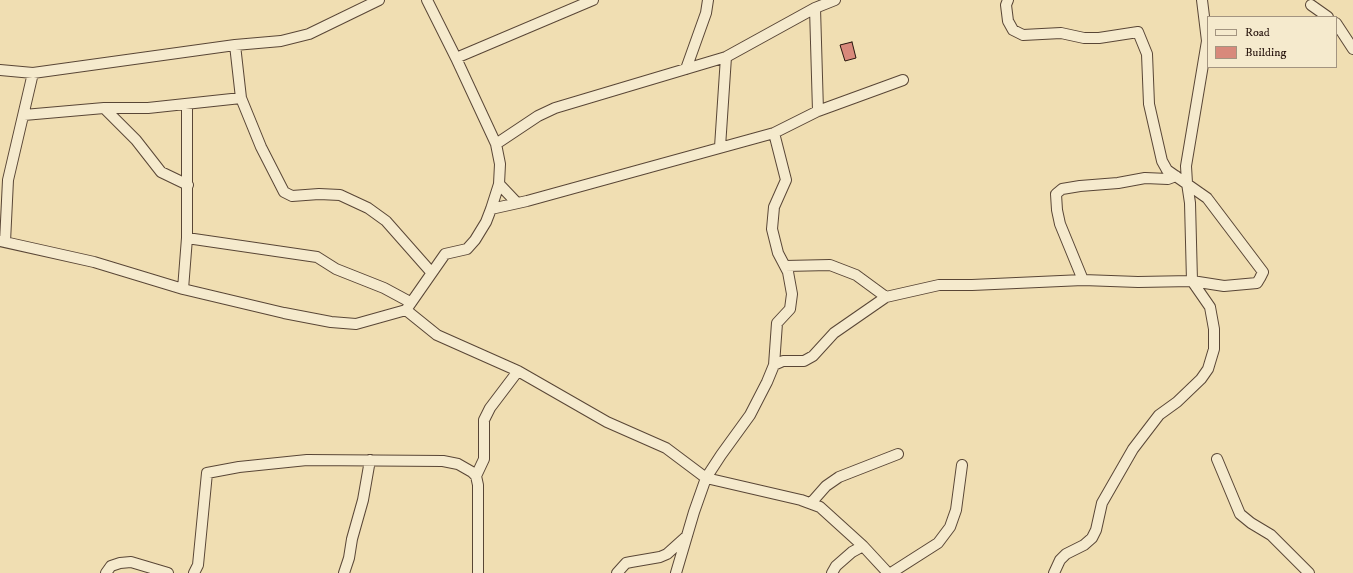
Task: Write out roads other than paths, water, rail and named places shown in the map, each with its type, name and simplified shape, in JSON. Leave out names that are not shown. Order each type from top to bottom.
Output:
[{"type":"street","points":[[0,70],[33,73],[235,45],[281,41],[309,34],[379,0]]},
{"type":"street","points":[[33,73],[8,180],[2,241],[94,262],[183,289],[284,313],[356,324],[408,306],[445,254],[465,250],[470,247],[486,222],[499,184],[500,164],[496,144],[427,0]]},
{"type":"street","points":[[456,58],[593,0]]},
{"type":"street","points":[[686,69],[706,13],[708,0]]},
{"type":"street","points":[[774,365],[783,361],[804,361],[813,356],[834,333],[886,297],[939,285],[1082,280],[1138,282],[1192,281],[1224,286],[1257,283],[1262,272],[1207,198],[1167,170],[1162,161],[1149,104],[1148,54],[1138,32],[1099,38],[1084,38],[1061,33],[1023,35],[1013,30],[1008,21],[1006,5],[1008,0]]},
{"type":"street","points":[[1054,573],[1060,560],[1066,554],[1084,545],[1092,538],[1096,530],[1102,504],[1133,449],[1159,415],[1177,402],[1201,380],[1208,369],[1214,349],[1214,329],[1210,307],[1192,281],[1190,203],[1186,166],[1207,41],[1202,0]]},
{"type":"street","points":[[496,144],[538,116],[555,108],[726,57],[830,1]]},
{"type":"street","points":[[1311,5],[1327,16]]},
{"type":"street","points":[[815,8],[818,111]]},
{"type":"street","points":[[1337,24],[1353,49]]},
{"type":"street","points":[[235,45],[241,98],[261,147],[284,192],[292,196],[319,194],[340,195],[368,208],[386,221],[431,272]]},
{"type":"street","points":[[720,148],[726,57]]},
{"type":"street","points":[[491,209],[774,133],[818,111],[903,80]]},
{"type":"street","points":[[24,115],[104,108],[148,108],[241,98]]},
{"type":"street","points":[[183,289],[187,238],[187,104]]},
{"type":"street","points":[[104,108],[136,140],[160,172],[188,185]]},
{"type":"street","points":[[676,573],[694,512],[706,478],[750,415],[774,365],[777,323],[790,309],[792,294],[788,272],[778,253],[772,229],[774,207],[786,180],[774,133]]},
{"type":"street","points":[[1082,280],[1060,224],[1056,194],[1062,189],[1080,186],[1118,183],[1145,178],[1168,179],[1176,176]]},
{"type":"street","points":[[499,184],[517,203]]},
{"type":"street","points":[[187,238],[317,257],[336,269],[384,288],[408,306],[437,335],[518,372],[607,422],[666,448],[706,478],[811,503],[820,507],[890,573],[938,543],[950,527],[956,510],[962,465]]},
{"type":"street","points":[[785,266],[830,265],[856,275],[886,297]]},
{"type":"street","points":[[478,573],[478,485],[476,476],[484,459],[484,420],[490,408],[518,372]]},
{"type":"street","points":[[811,503],[826,486],[839,477],[898,454]]},
{"type":"street","points":[[1217,459],[1240,514],[1251,523],[1271,535],[1309,573]]},
{"type":"street","points":[[194,573],[198,565],[208,473],[239,467],[307,460],[370,460],[443,461],[458,464],[476,476]]},
{"type":"street","points":[[344,573],[363,500],[370,460]]},
{"type":"street","points":[[618,573],[626,563],[660,557],[667,554],[688,534]]},
{"type":"street","points":[[832,573],[836,566],[852,552],[863,546]]},
{"type":"street","points":[[106,573],[111,566],[131,562],[168,573]]}]
